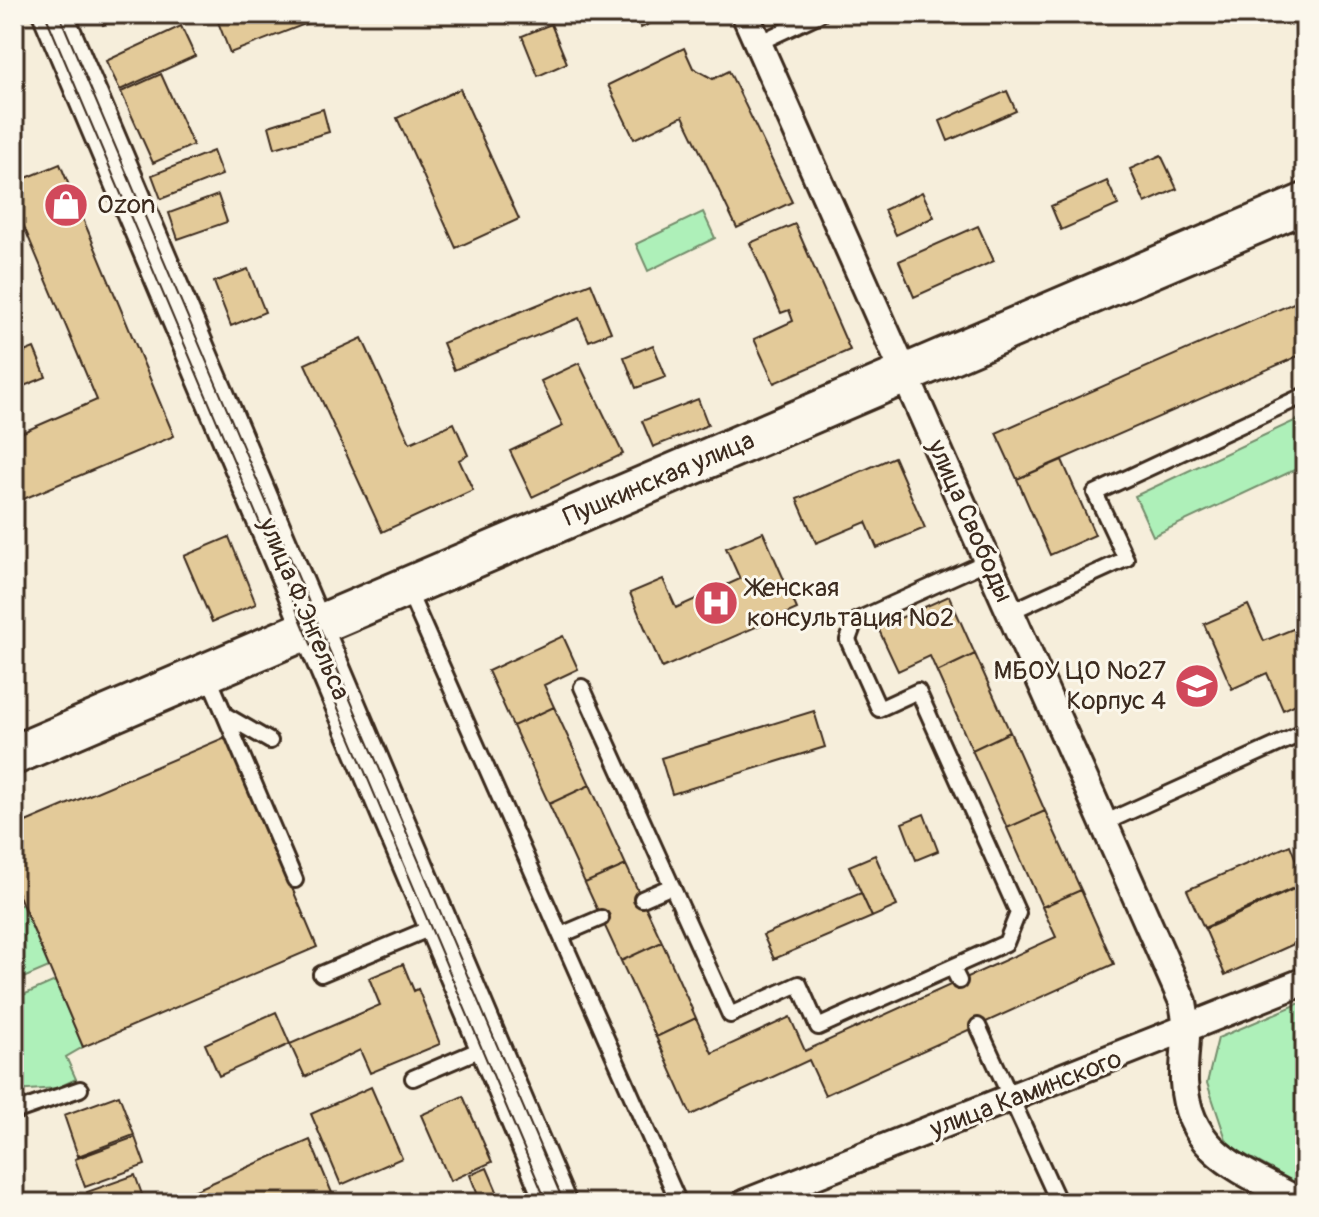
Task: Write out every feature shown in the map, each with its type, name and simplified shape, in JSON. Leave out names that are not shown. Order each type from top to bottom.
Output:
[{"type":"street","name":"улица Ф.Энгельса","points":[[53,14],[556,1203]]},
{"type":"street","name":"улица Свободы","points":[[745,14],[1183,1002],[1189,1029]]},
{"type":"street","name":"Пушкинская улица","points":[[14,755],[1305,203]]},
{"type":"street","name":"улица Каминского","points":[[745,1203],[1012,1100],[1305,981]]},
{"type":"street","points":[[1189,1029],[1184,1080],[1189,1117],[1195,1130],[1218,1155],[1302,1203]]},
{"type":"lane","points":[[758,43],[820,14]]},
{"type":"lane","points":[[1010,612],[1126,559],[1095,493],[1305,395]]},
{"type":"lane","points":[[582,687],[730,1015],[799,984],[818,1027],[1006,943],[1018,913],[918,691],[879,709],[848,640],[855,621],[988,561]]},
{"type":"lane","points":[[407,587],[679,1203]]},
{"type":"lane","points":[[207,673],[295,880]]},
{"type":"lane","points":[[224,715],[270,741]]},
{"type":"lane","points":[[1104,823],[1305,732]]},
{"type":"lane","points":[[642,899],[672,886]]},
{"type":"lane","points":[[561,935],[601,918]]},
{"type":"lane","points":[[321,974],[438,924]]},
{"type":"lane","points":[[952,967],[959,981]]},
{"type":"lane","points":[[978,1026],[1059,1203]]},
{"type":"lane","points":[[413,1078],[489,1045]]},
{"type":"lane","points":[[14,1112],[80,1089]]},
{"type":"green space","points":[[703,212],[715,238],[648,271],[636,244]]},
{"type":"green space","points":[[1305,416],[1305,465],[1153,536],[1135,496]]},
{"type":"green space","points":[[22,904],[49,967],[14,982],[14,908]]},
{"type":"green space","points":[[55,981],[83,1047],[66,1057],[76,1079],[57,1088],[14,1091],[14,999]]},
{"type":"green space","points":[[1305,1001],[1305,1168],[1294,1182],[1228,1145],[1207,1083],[1218,1038]]},
{"type":"building","points":[[99,14],[149,14],[125,24],[122,17],[103,25]]},
{"type":"building","points":[[215,14],[325,14],[326,16],[230,53]]},
{"type":"building","points":[[634,14],[670,14],[641,28]]},
{"type":"building","points":[[551,24],[567,63],[538,76],[522,36]]},
{"type":"building","points":[[181,26],[195,56],[120,90],[106,61]]},
{"type":"building","points":[[684,48],[693,68],[713,79],[729,71],[792,202],[737,228],[683,116],[634,139],[608,85]]},
{"type":"building","points":[[161,74],[193,145],[153,163],[121,92]]},
{"type":"building","points":[[460,89],[519,219],[456,248],[397,118]]},
{"type":"building","points":[[1007,91],[1016,111],[948,141],[940,121]]},
{"type":"building","points":[[323,109],[329,132],[275,148],[269,126]]},
{"type":"building","points":[[213,151],[222,175],[161,199],[152,175]]},
{"type":"building","points":[[1161,155],[1177,189],[1145,203],[1130,169]]},
{"type":"building","points":[[60,164],[174,436],[14,503],[14,436],[97,400],[14,203],[14,183]]},
{"type":"building","points":[[1107,181],[1118,205],[1061,230],[1051,206]]},
{"type":"building","points":[[922,192],[934,217],[896,235],[884,210]]},
{"type":"building","points":[[218,195],[227,222],[178,239],[169,213]]},
{"type":"building","points":[[795,224],[850,350],[774,383],[754,339],[793,321],[789,310],[781,313],[750,243]]},
{"type":"building","points":[[978,226],[994,261],[914,297],[899,261]]},
{"type":"building","points":[[248,269],[265,312],[231,326],[214,282]]},
{"type":"building","points":[[591,283],[611,332],[589,341],[579,318],[454,370],[443,343]]},
{"type":"building","points":[[1305,298],[1305,353],[1017,479],[996,433]]},
{"type":"building","points":[[362,338],[410,443],[454,423],[468,455],[459,460],[473,490],[382,532],[305,364]]},
{"type":"building","points":[[653,345],[666,377],[636,388],[624,357]]},
{"type":"building","points":[[34,348],[46,377],[14,390],[14,356]]},
{"type":"building","points":[[579,363],[623,454],[532,497],[510,451],[563,426],[541,381]]},
{"type":"building","points":[[698,399],[708,425],[653,447],[642,421]]},
{"type":"building","points":[[894,457],[925,528],[877,548],[866,522],[816,543],[797,499]]},
{"type":"building","points":[[1062,460],[1095,535],[1050,555],[1017,479]]},
{"type":"building","points":[[763,532],[797,609],[662,668],[630,593],[663,579],[676,608],[740,579],[726,548]]},
{"type":"building","points":[[229,537],[256,604],[212,622],[184,556]]},
{"type":"building","points":[[1305,580],[1305,610],[1294,585]]},
{"type":"building","points":[[949,596],[975,654],[937,672],[930,656],[898,671],[878,628]]},
{"type":"building","name":"МБОУ ЦО №27 Корпус 4","points":[[1248,605],[1264,641],[1305,624],[1305,700],[1283,710],[1267,673],[1232,689],[1204,624]]},
{"type":"building","points":[[563,636],[578,669],[544,685],[554,707],[513,726],[488,671]]},
{"type":"building","points":[[975,654],[1010,732],[972,750],[937,672]]},
{"type":"building","points":[[554,707],[590,785],[549,804],[513,726]]},
{"type":"building","points":[[814,711],[825,747],[672,794],[661,758]]},
{"type":"building","points":[[1010,732],[1045,811],[1007,828],[972,750]]},
{"type":"building","points":[[228,736],[317,947],[83,1047],[14,884],[14,827]]},
{"type":"building","points":[[590,785],[626,865],[585,883],[549,804]]},
{"type":"building","points":[[1045,811],[1081,890],[1042,907],[1007,828]]},
{"type":"building","points":[[924,814],[938,851],[916,860],[902,823]]},
{"type":"building","points":[[1290,845],[1305,883],[1204,928],[1187,890]]},
{"type":"building","points":[[875,855],[897,906],[872,917],[849,866]]},
{"type":"building","points":[[626,865],[662,942],[621,961],[585,883]]},
{"type":"building","points":[[1305,884],[1305,939],[1225,975],[1205,929]]},
{"type":"building","points":[[1081,890],[1114,964],[825,1095],[809,1060],[691,1115],[656,1037],[696,1018],[712,1053],[790,1017],[805,1051],[1056,937],[1042,907]]},
{"type":"building","points":[[861,893],[872,917],[774,959],[763,935]]},
{"type":"building","points":[[662,942],[696,1018],[656,1037],[621,961]]},
{"type":"building","points":[[403,964],[414,991],[418,989],[440,1044],[370,1073],[360,1050],[305,1077],[290,1044],[380,1005],[369,978]]},
{"type":"building","points":[[276,1012],[290,1044],[219,1076],[205,1044]]},
{"type":"building","points":[[371,1087],[402,1158],[341,1185],[311,1114]]},
{"type":"building","points":[[119,1095],[134,1135],[78,1156],[64,1115]]},
{"type":"building","points":[[463,1096],[492,1162],[450,1181],[421,1115]]},
{"type":"building","points":[[135,1137],[145,1165],[85,1187],[75,1159]]},
{"type":"building","points":[[310,1140],[332,1193],[309,1203],[166,1203]]},
{"type":"building","points":[[487,1168],[502,1203],[481,1203],[470,1175]]},
{"type":"building","points":[[135,1175],[144,1200],[91,1203],[87,1192]]},
{"type":"tram line","points":[[45,14],[547,1203]]},
{"type":"tram line","points":[[59,14],[564,1203]]},
{"type":"place","name":"Ozon","points":[[66,205]]},
{"type":"place","name":"Женская консультация №2","points":[[716,603]]},
{"type":"place","name":"МБОУ ЦО №27 Корпус 4","points":[[1197,686]]}]
